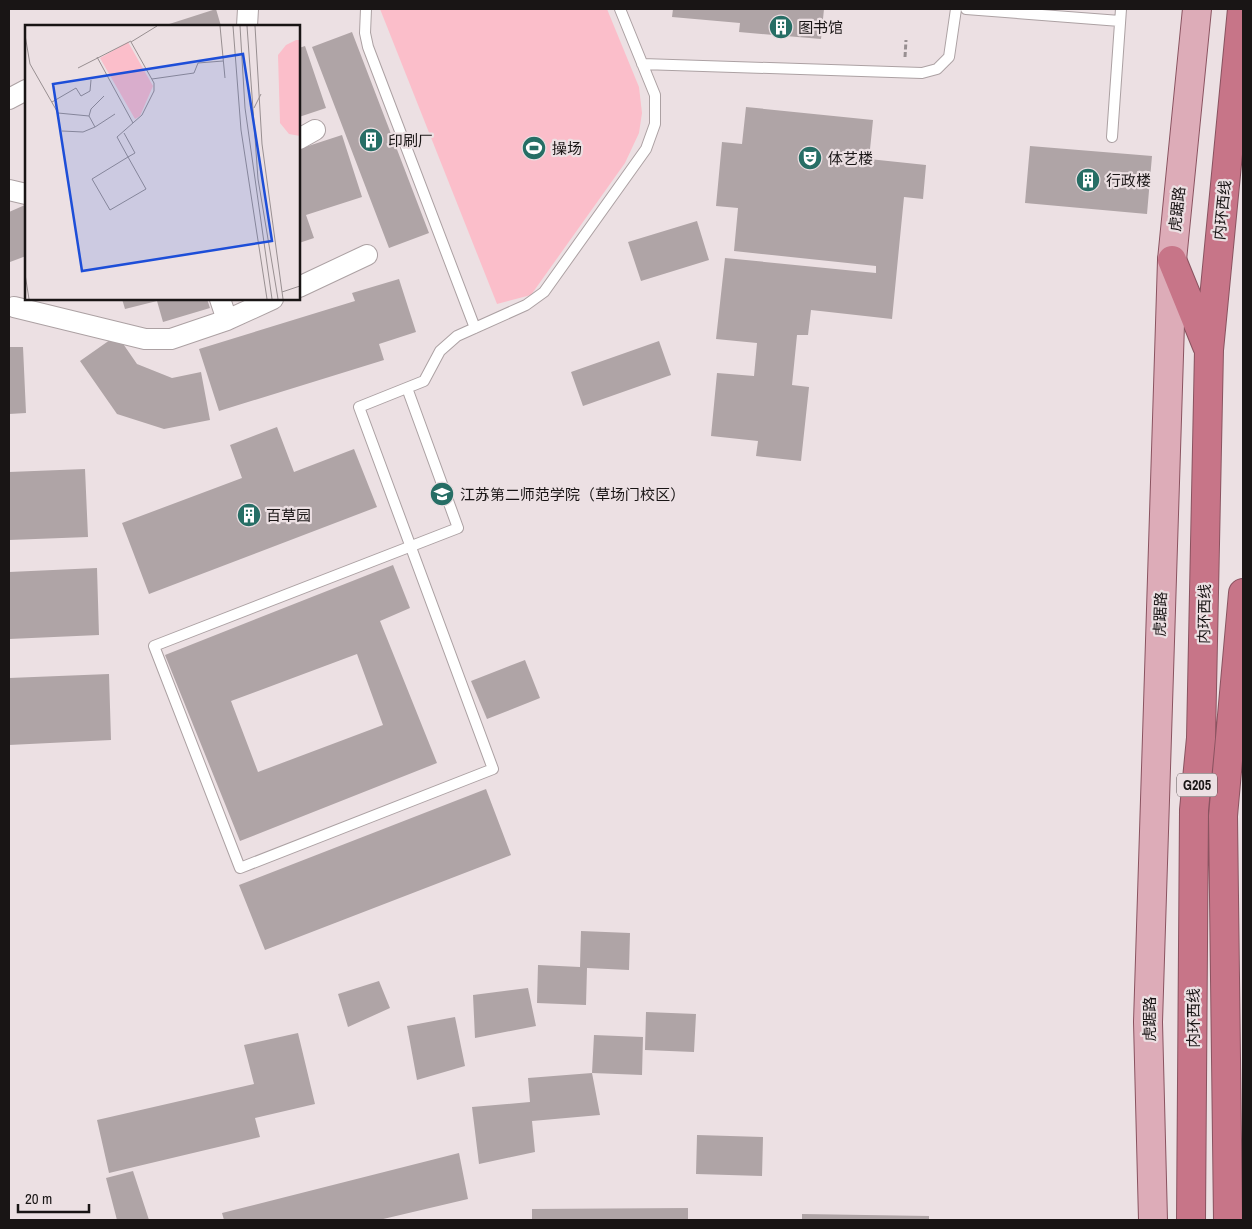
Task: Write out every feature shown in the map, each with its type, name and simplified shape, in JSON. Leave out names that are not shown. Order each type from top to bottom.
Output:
[{"type":"highway","name":"内环西线","points":[[1191,1220],[1194,810],[1201,738],[1208,350],[1242,9]]},
{"type":"highway","points":[[1172,260],[1208,350]]},
{"type":"highway","name":"G205","points":[[1228,1220],[1223,816],[1243,594]]},
{"type":"main road","name":"虎踞路","points":[[1153,1220],[1148,1022],[1172,260],[1197,9]]},
{"type":"street","points":[[247,25],[248,9]]},
{"type":"street","points":[[9,99],[25,91]]},
{"type":"street","points":[[9,190],[25,194]]},
{"type":"street","points":[[300,287],[367,255]]},
{"type":"street","points":[[220,300],[227,320]]},
{"type":"street","points":[[14,307],[145,339],[171,339],[227,320],[271,300]]},
{"type":"lane","points":[[366,9],[365,33],[368,48],[475,328]]},
{"type":"lane","points":[[406,388],[458,528],[411,546],[154,646],[240,868],[494,769],[411,546],[359,407],[406,388],[424,381],[440,351],[457,336],[526,305],[544,292],[646,149],[652,136],[656,110],[655,95],[620,9]]},
{"type":"lane","points":[[642,64],[922,73],[938,68],[948,57],[956,9]]},
{"type":"lane","points":[[966,9],[1120,21]]},
{"type":"lane","points":[[1112,137],[1121,9]]},
{"type":"shaded area","name":"操场","points":[[380,9],[607,9],[639,87],[642,113],[639,133],[625,163],[531,295],[497,304]]},
{"type":"building","points":[[216,9],[221,25],[166,25]]},
{"type":"building","name":"图书馆","points":[[673,9],[824,9],[821,39],[739,32],[740,23],[672,17]]},
{"type":"building","name":"印刷厂","points":[[352,32],[429,233],[389,248],[312,47]]},
{"type":"building","points":[[305,46],[326,108],[300,117],[300,48]]},
{"type":"building","points":[[746,107],[873,120],[869,159],[926,165],[923,199],[904,197],[892,319],[811,310],[808,335],[797,335],[792,385],[809,387],[801,461],[756,456],[758,441],[711,436],[717,373],[754,376],[757,343],[716,339],[725,258],[876,273],[876,266],[734,251],[738,208],[716,206],[722,142],[742,144]]},
{"type":"building","points":[[342,135],[362,197],[306,215],[314,238],[300,243],[300,149]]},
{"type":"building","name":"行政楼","points":[[1030,146],[1152,156],[1147,214],[1025,203]]},
{"type":"building","points":[[25,205],[25,256],[10,262],[9,212]]},
{"type":"building","points":[[697,221],[709,260],[641,281],[628,242]]},
{"type":"building","points":[[399,279],[416,332],[379,344],[384,360],[219,411],[199,349],[355,301],[352,293]]},
{"type":"building","points":[[122,300],[207,300],[210,308],[163,322],[157,301],[125,309]]},
{"type":"building","points":[[117,335],[137,364],[172,378],[201,372],[210,420],[164,429],[117,414],[80,361]]},
{"type":"building","points":[[659,341],[671,375],[583,406],[571,372]]},
{"type":"building","points":[[9,347],[23,347],[26,413],[9,414]]},
{"type":"building","name":"百草园","points":[[277,427],[294,472],[354,449],[377,507],[149,594],[122,523],[242,478],[230,445]]},
{"type":"building","points":[[85,469],[88,537],[9,540],[9,472]]},
{"type":"building","points":[[393,565],[410,608],[380,621],[437,763],[240,841],[165,655]],"holes":[[[357,654],[383,725],[258,772],[231,701]]]},
{"type":"building","points":[[97,568],[99,635],[9,639],[9,572]]},
{"type":"building","points":[[525,660],[540,698],[487,719],[471,681]]},
{"type":"building","points":[[109,674],[111,740],[9,745],[9,678]]},
{"type":"building","points":[[486,789],[511,855],[265,950],[239,885]]},
{"type":"building","points":[[581,931],[630,933],[629,970],[587,968],[586,1005],[537,1003],[538,965],[580,967]]},
{"type":"building","points":[[379,981],[390,1008],[348,1027],[338,994]]},
{"type":"building","points":[[528,988],[536,1026],[475,1038],[473,995]]},
{"type":"building","points":[[646,1012],[696,1014],[694,1052],[645,1050]]},
{"type":"building","points":[[455,1017],[465,1066],[417,1080],[407,1026]]},
{"type":"building","points":[[298,1033],[315,1104],[255,1118],[260,1137],[109,1173],[97,1120],[254,1084],[244,1045]]},
{"type":"building","points":[[594,1035],[643,1037],[642,1075],[592,1073]]},
{"type":"building","points":[[592,1073],[600,1115],[532,1121],[535,1152],[479,1164],[472,1107],[530,1102],[528,1078]]},
{"type":"building","points":[[697,1135],[763,1137],[762,1176],[696,1174]]},
{"type":"building","points":[[459,1153],[468,1199],[379,1220],[224,1220],[222,1213]]},
{"type":"building","points":[[133,1171],[149,1220],[117,1220],[106,1178]]},
{"type":"building","points":[[688,1208],[688,1220],[532,1220],[532,1209]]},
{"type":"building","points":[[802,1214],[929,1216],[929,1220],[802,1220]]},
{"type":"place","name":"图书馆","points":[[781,27]]},
{"type":"place","name":"印刷厂","points":[[371,140]]},
{"type":"place","name":"操场","points":[[534,148]]},
{"type":"place","name":"体艺楼","points":[[810,158]]},
{"type":"place","name":"行政楼","points":[[1088,180]]},
{"type":"place","name":"江苏第二师范学院（草场门校区）","points":[[442,494]]},
{"type":"place","name":"百草园","points":[[249,515]]}]
